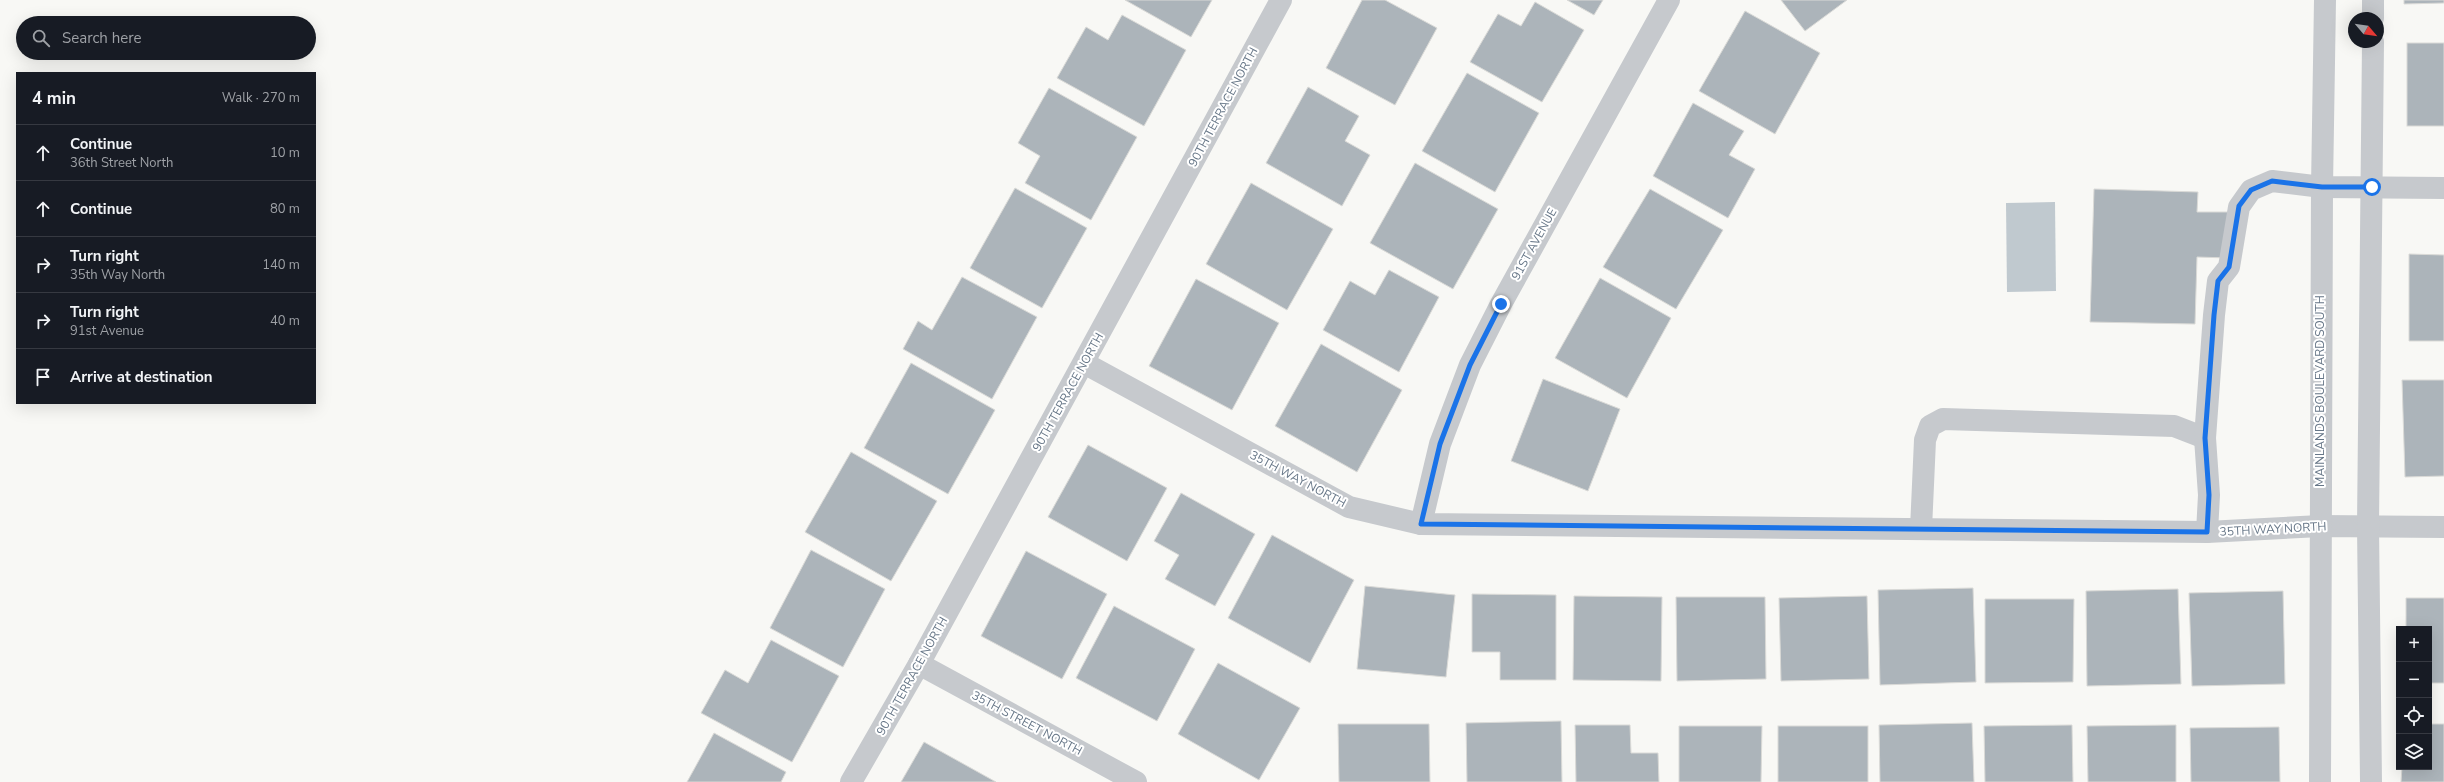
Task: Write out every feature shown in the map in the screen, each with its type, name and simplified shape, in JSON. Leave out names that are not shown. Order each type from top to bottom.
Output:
[{"type":"street","name":"90TH TERRACE NORTH","points":[[851,782],[919,664],[1281,0]]},
{"type":"street","name":"91ST AVENUE","points":[[1421,524],[1440,444],[1470,365],[1501,304],[1669,0]]},
{"type":"street","name":"MAINLANDS BOULEVARD SOUTH","points":[[2320,782],[2322,187],[2325,0]]},
{"type":"street","points":[[2373,0],[2373,12]]},
{"type":"street","points":[[2371,782],[2368,526],[2373,48]]},
{"type":"street","points":[[2207,532],[2209,495],[2205,438],[2214,315],[2218,281],[2229,267],[2239,206],[2251,190],[2272,181],[2322,187],[2444,188]]},
{"type":"street","name":"35TH WAY NORTH","points":[[1084,363],[1349,507],[1421,524],[2207,532],[2320,526],[2444,527]]},
{"type":"street","points":[[1921,529],[1925,440],[1930,426],[1942,419],[2174,426],[2205,438]]},
{"type":"street","name":"35TH STREET NORTH","points":[[919,664],[1136,782]]},
{"type":"shaded area","points":[[2055,202],[2056,291],[2007,292],[2006,203]]},
{"type":"building","points":[[1125,0],[1212,0],[1191,37]]},
{"type":"building","points":[[1362,0],[1385,0],[1437,28],[1395,105],[1326,68]]},
{"type":"building","points":[[1567,0],[1603,0],[1594,15]]},
{"type":"building","points":[[1781,0],[1847,0],[1805,31]]},
{"type":"building","points":[[2404,0],[2444,0],[2444,3],[2404,4]]},
{"type":"building","points":[[1535,2],[1584,30],[1542,102],[1470,62],[1498,14],[1521,26]]},
{"type":"building","points":[[1745,11],[1820,53],[1775,134],[1699,91]]},
{"type":"building","points":[[1122,15],[1186,50],[1144,126],[1057,78],[1086,27],[1108,40]]},
{"type":"building","points":[[2407,43],[2444,43],[2444,126],[2407,126]]},
{"type":"building","points":[[1467,73],[1539,113],[1495,192],[1422,151]]},
{"type":"building","points":[[1308,87],[1359,116],[1345,141],[1370,155],[1342,206],[1266,163]]},
{"type":"building","points":[[1049,88],[1137,137],[1091,220],[1025,183],[1040,156],[1018,143]]},
{"type":"building","points":[[1693,103],[1744,131],[1729,155],[1755,169],[1728,218],[1653,176]]},
{"type":"building","points":[[1415,163],[1498,209],[1453,289],[1370,243]]},
{"type":"building","points":[[1251,183],[1333,229],[1287,310],[1206,264]]},
{"type":"building","points":[[1015,188],[1087,228],[1042,308],[970,268]]},
{"type":"building","points":[[1650,189],[1723,230],[1676,309],[1603,267]]},
{"type":"building","points":[[2094,189],[2198,192],[2197,212],[2230,212],[2229,258],[2197,257],[2195,324],[2090,322]]},
{"type":"building","points":[[2409,254],[2444,255],[2444,341],[2409,341]]},
{"type":"building","points":[[1389,270],[1439,297],[1399,372],[1323,330],[1350,281],[1375,295]]},
{"type":"building","points":[[962,277],[1037,317],[992,399],[903,349],[918,321],[932,330]]},
{"type":"building","points":[[1600,278],[1671,318],[1627,398],[1555,358]]},
{"type":"building","points":[[1196,279],[1279,323],[1232,410],[1149,366]]},
{"type":"building","points":[[1321,344],[1402,390],[1357,472],[1275,426]]},
{"type":"building","points":[[911,363],[995,410],[948,494],[864,448]]},
{"type":"building","points":[[1543,379],[1620,409],[1588,491],[1511,461]]},
{"type":"building","points":[[2402,380],[2444,380],[2444,476],[2405,477]]},
{"type":"building","points":[[1088,445],[1167,488],[1127,561],[1048,517]]},
{"type":"building","points":[[851,452],[937,501],[891,581],[805,532]]},
{"type":"building","points":[[1181,493],[1255,534],[1215,606],[1165,579],[1179,555],[1154,541]]},
{"type":"building","points":[[1272,535],[1354,580],[1310,663],[1228,618]]},
{"type":"building","points":[[811,550],[885,589],[843,667],[770,628]]},
{"type":"building","points":[[1026,551],[1107,594],[1062,679],[981,636]]},
{"type":"building","points":[[1365,586],[1455,595],[1446,677],[1357,669]]},
{"type":"building","points":[[1973,588],[1976,682],[1880,685],[1878,590]]},
{"type":"building","points":[[2178,589],[2181,684],[2087,686],[2086,591]]},
{"type":"building","points":[[2283,591],[2285,684],[2192,686],[2189,593]]},
{"type":"building","points":[[1472,594],[1556,595],[1556,680],[1500,680],[1500,652],[1472,652]]},
{"type":"building","points":[[1574,596],[1662,597],[1661,681],[1573,680]]},
{"type":"building","points":[[1867,596],[1869,679],[1781,681],[1779,598]]},
{"type":"building","points":[[1676,597],[1765,597],[1766,679],[1677,681]]},
{"type":"building","points":[[2406,598],[2444,598],[2444,683],[2432,683],[2432,626],[2406,626]]},
{"type":"building","points":[[1985,599],[2074,599],[2073,682],[1985,683]]},
{"type":"building","points":[[1114,606],[1195,649],[1157,721],[1076,678]]},
{"type":"building","points":[[771,640],[839,676],[792,762],[701,713],[725,670],[748,683]]},
{"type":"building","points":[[1218,663],[1300,708],[1259,780],[1178,734]]},
{"type":"building","points":[[1561,721],[1562,782],[1467,782],[1466,723]]},
{"type":"building","points":[[1972,723],[1974,782],[1880,782],[1879,725]]},
{"type":"building","points":[[1338,724],[1429,724],[1430,782],[1339,782]]},
{"type":"building","points":[[2432,724],[2444,724],[2444,782],[2401,782],[2402,770],[2432,770]]},
{"type":"building","points":[[1575,725],[1630,725],[1631,753],[1658,753],[1659,782],[1576,782]]},
{"type":"building","points":[[2072,725],[2073,782],[1985,782],[1984,726]]},
{"type":"building","points":[[2176,725],[2176,782],[2088,782],[2087,726]]},
{"type":"building","points":[[1679,726],[1762,726],[1761,782],[1679,782]]},
{"type":"building","points":[[1778,726],[1868,726],[1868,782],[1778,782]]},
{"type":"building","points":[[2279,727],[2280,782],[2191,782],[2190,728]]},
{"type":"building","points":[[714,733],[786,772],[781,782],[687,782]]},
{"type":"building","points":[[924,742],[996,782],[901,782]]},
{"type":"route","points":[[1501,304],[1470,365],[1440,444],[1421,524],[2207,532],[2209,495],[2205,438],[2214,315],[2218,281],[2229,267],[2239,206],[2251,190],[2272,181],[2322,187],[2372,187]]}]
